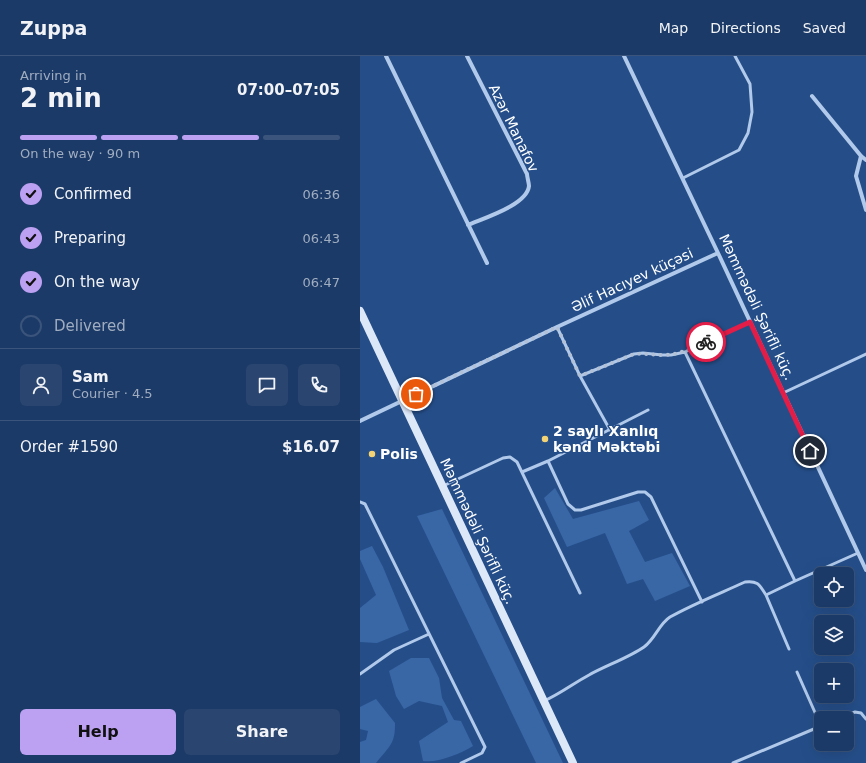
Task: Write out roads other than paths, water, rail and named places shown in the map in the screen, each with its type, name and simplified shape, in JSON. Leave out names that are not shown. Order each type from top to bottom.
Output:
[{"type":"street","points":[[386,56],[487,263]]},
{"type":"street","name":"Azər Manafov","points":[[467,56],[527,174],[529,186],[525,196],[516,204],[468,225]]},
{"type":"street","name":"Məmmədəli Şərifli küç.","points":[[624,56],[683,178],[866,570]]},
{"type":"street","points":[[812,96],[861,156],[866,160]]},
{"type":"street","points":[[861,156],[856,176],[866,210]]},
{"type":"street","name":"Əlif Hacıyev küçəsi","points":[[360,421],[557,327],[718,253]]},
{"type":"street","name":"Məmmədəli Şərifli küç.","points":[[360,311],[573,763]]},
{"type":"lane","points":[[683,178],[739,150],[748,133],[752,112],[750,84],[735,56]]},
{"type":"lane","points":[[580,376],[634,354],[643,353],[666,355],[685,352],[750,322]]},
{"type":"lane","points":[[557,327],[580,376],[610,430]]},
{"type":"lane","points":[[685,352],[795,581]]},
{"type":"lane","points":[[783,393],[866,354]]},
{"type":"lane","points":[[522,472],[548,461],[648,410]]},
{"type":"lane","points":[[443,486],[503,458],[510,457],[517,462],[580,593]]},
{"type":"lane","points":[[548,461],[568,504],[575,510],[581,510],[638,492],[645,492],[651,497],[702,602]]},
{"type":"lane","points":[[360,502],[365,504],[485,747],[482,753],[461,763]]},
{"type":"lane","points":[[766,595],[858,553]]},
{"type":"lane","points":[[544,702],[590,674],[642,648],[650,642],[663,623],[669,618],[745,582],[753,581],[759,584],[766,595],[789,649]]},
{"type":"lane","points":[[360,674],[394,650],[429,634]]},
{"type":"lane","points":[[733,763],[821,726],[797,672]]},
{"type":"lane","points":[[854,712],[861,713],[866,719]]},
{"type":"place","name":"2 saylı Xanlıq kənd Məktəbi","points":[[545,439]]},
{"type":"place","name":"Polis","points":[[372,454]]}]
